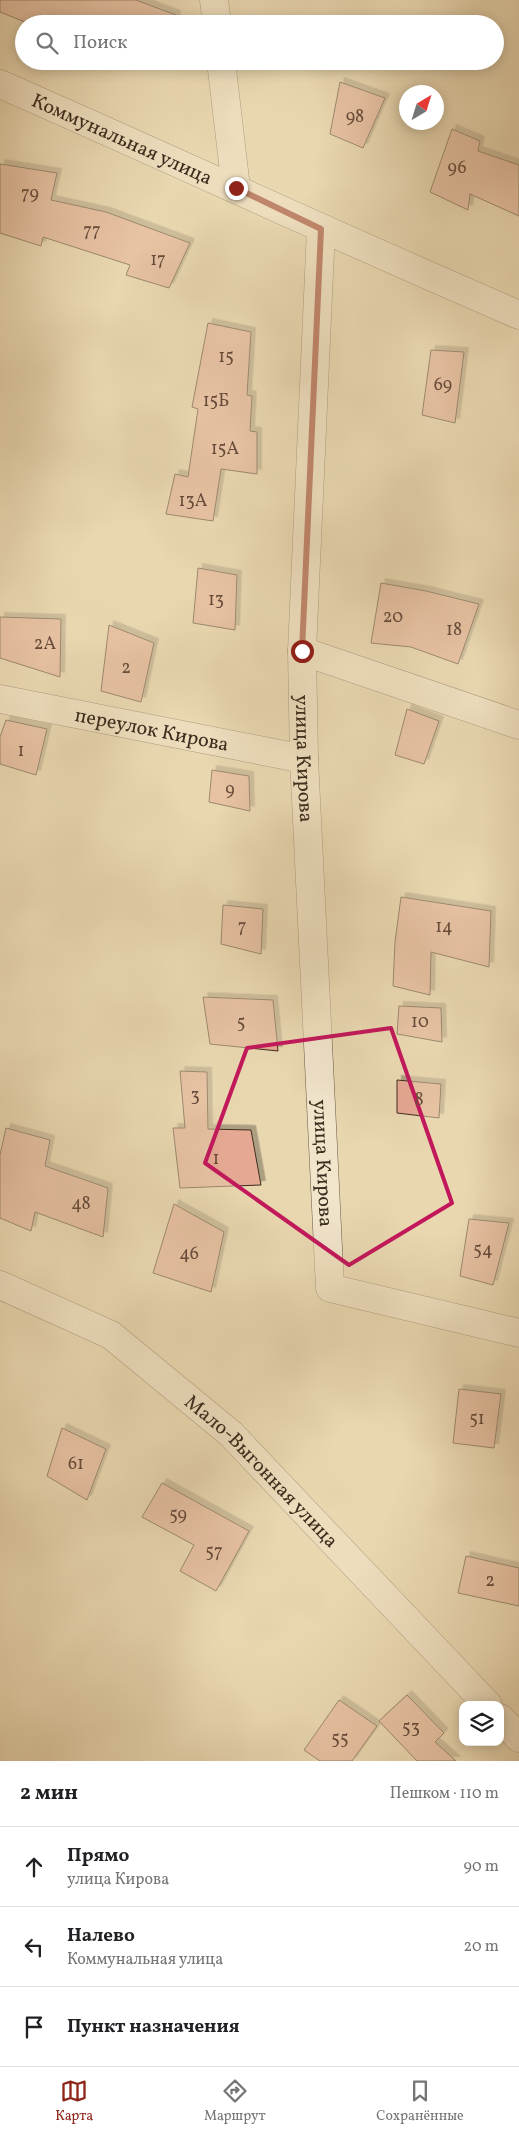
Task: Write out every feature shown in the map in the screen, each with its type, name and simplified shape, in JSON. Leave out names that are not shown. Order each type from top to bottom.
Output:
[{"type":"street","points":[[214,0],[216,15]]},
{"type":"street","points":[[222,70],[236,188]]},
{"type":"street","name":"Коммунальная улица","points":[[0,84],[236,188],[321,229],[519,315]]},
{"type":"street","name":"улица Кирова","points":[[321,229],[302,651],[304,759],[330,1288],[519,1333]]},
{"type":"street","points":[[302,651],[519,725]]},
{"type":"street","name":"переулок Кирова","points":[[0,699],[304,759]]},
{"type":"street","name":"Мало-Выгонная улица","points":[[0,1285],[111,1335],[231,1434],[484,1701]]},
{"type":"street","points":[[504,1722],[519,1738]]},
{"type":"highlighted area","points":[[391,1028],[452,1203],[349,1265],[205,1163],[247,1048]]},
{"type":"building","points":[[0,0],[136,0],[176,15],[15,15],[15,18],[0,12]]},
{"type":"building","points":[[340,82],[385,98],[363,148],[330,134]]},
{"type":"building","points":[[452,129],[480,141],[478,151],[519,165],[519,216],[470,194],[468,210],[430,192]]},
{"type":"building","points":[[0,164],[57,173],[51,200],[106,212],[190,243],[169,288],[126,275],[130,265],[43,237],[41,246],[0,233]]},
{"type":"building","points":[[208,323],[251,332],[247,395],[252,396],[250,431],[257,432],[257,474],[221,469],[213,521],[166,514],[175,474],[188,477],[198,409],[192,407]]},
{"type":"building","points":[[431,350],[464,352],[455,423],[422,415]]},
{"type":"building","points":[[198,568],[237,575],[235,630],[193,623]]},
{"type":"building","points":[[381,583],[426,591],[479,604],[458,664],[411,647],[371,643]]},
{"type":"building","points":[[0,617],[61,619],[60,677],[0,658]]},
{"type":"building","points":[[109,625],[154,643],[141,702],[101,691]]},
{"type":"building","points":[[407,709],[439,721],[424,764],[395,755]]},
{"type":"building","points":[[6,720],[47,729],[36,775],[0,764],[0,737]]},
{"type":"building","points":[[212,770],[249,776],[250,811],[209,802]]},
{"type":"building","points":[[401,897],[491,911],[489,967],[431,952],[430,995],[393,986],[395,942]]},
{"type":"building","points":[[223,905],[263,909],[261,954],[221,944]]},
{"type":"building","points":[[203,997],[273,1000],[278,1051],[210,1044]]},
{"type":"building","points":[[399,1006],[441,1008],[442,1042],[397,1034]]},
{"type":"building","points":[[180,1071],[207,1072],[208,1129],[251,1130],[261,1185],[180,1188],[173,1128],[185,1128]]},
{"type":"building","points":[[397,1080],[441,1084],[439,1118],[397,1113]]},
{"type":"building","points":[[6,1128],[50,1140],[45,1166],[108,1188],[103,1237],[35,1212],[31,1231],[0,1218],[0,1155]]},
{"type":"building","points":[[174,1204],[224,1232],[211,1292],[153,1273]]},
{"type":"building","points":[[469,1219],[509,1223],[493,1285],[460,1276]]},
{"type":"building","points":[[459,1389],[501,1394],[494,1448],[453,1443]]},
{"type":"building","points":[[62,1428],[106,1449],[87,1500],[47,1476]]},
{"type":"building","points":[[162,1483],[249,1531],[216,1591],[180,1571],[194,1545],[142,1517]]},
{"type":"building","points":[[466,1556],[519,1568],[519,1606],[458,1593]]},
{"type":"building","points":[[407,1695],[444,1733],[435,1742],[456,1761],[417,1761],[379,1721]]},
{"type":"building","points":[[339,1700],[377,1726],[352,1761],[320,1761],[304,1750]]},
{"type":"route","points":[[236,188],[321,229],[302,651]]}]
